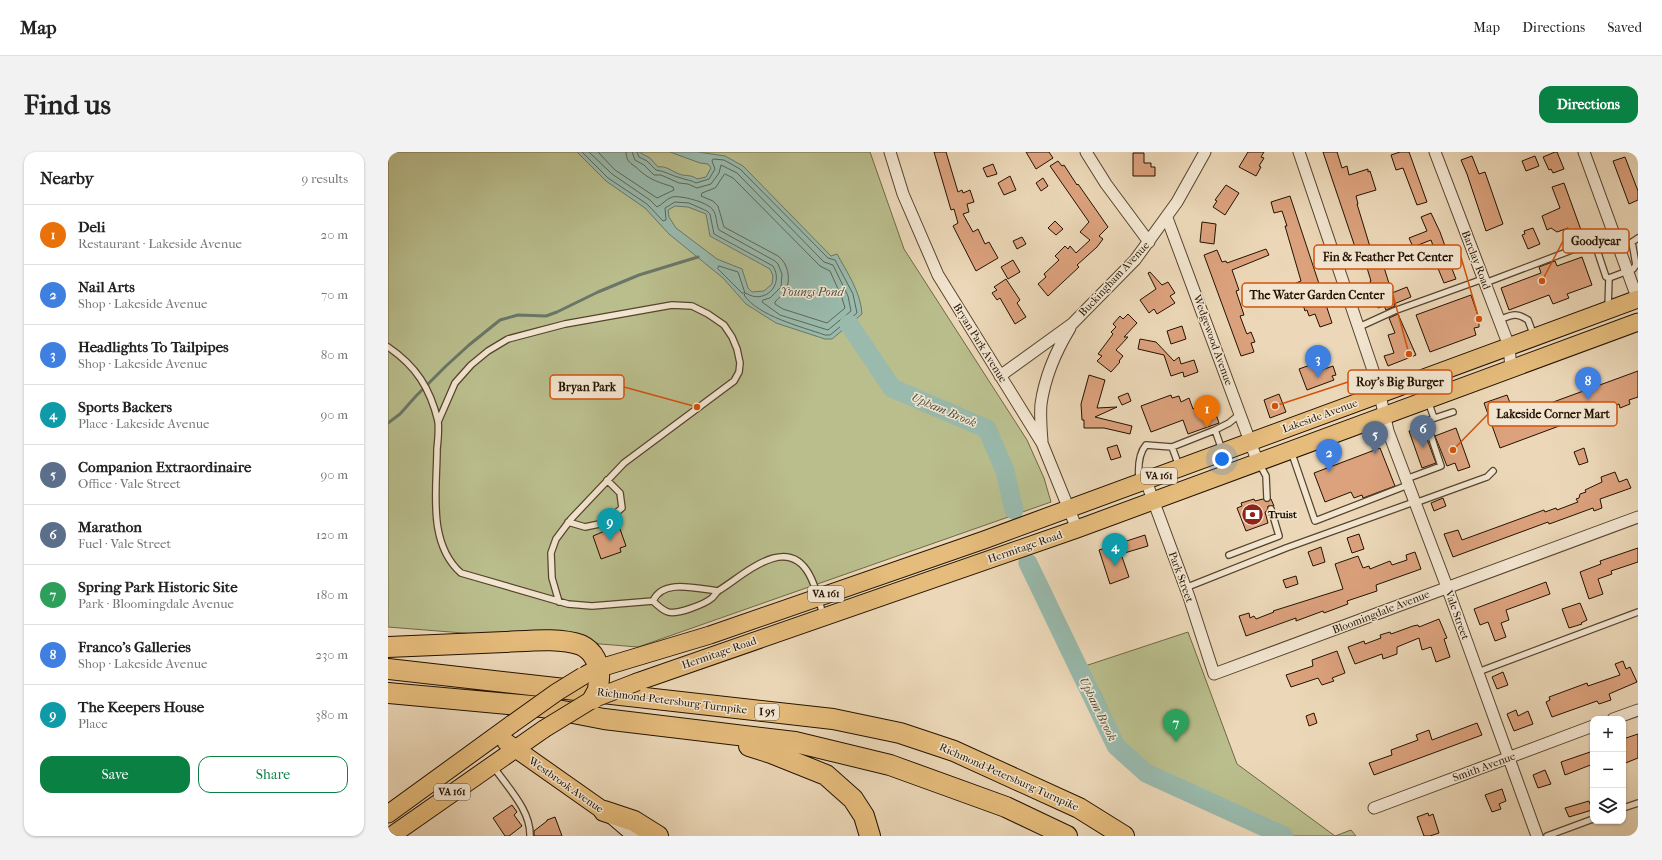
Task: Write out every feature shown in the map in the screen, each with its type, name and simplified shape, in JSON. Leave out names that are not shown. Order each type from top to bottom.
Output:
[{"type":"highway","points":[[388,647],[532,641],[560,642],[582,646],[593,655],[594,674],[598,690],[593,699]]},
{"type":"highway","name":"Richmond-Petersburg Turnpike","points":[[388,669],[832,719],[900,733],[954,751],[1079,808],[1124,836]]},
{"type":"highway","points":[[388,692],[542,707],[604,719],[795,742],[890,765],[1006,807],[1067,836]]},
{"type":"highway","points":[[679,728],[772,753],[826,775],[853,799],[864,816],[870,836]]},
{"type":"highway","points":[[604,810],[634,821],[658,836]]},
{"type":"main road","name":"Lakeside Avenue","points":[[1069,509],[1638,299]]},
{"type":"main road","name":"Lakeside Avenue","points":[[1077,530],[1638,322]]},
{"type":"main road","name":"Hermitage Road","points":[[388,814],[557,692],[594,674],[1069,509]]},
{"type":"main road","name":"Hermitage Road","points":[[391,836],[492,764],[544,729],[593,699],[636,682],[1077,530]]},
{"type":"main road","name":"Westbrook Avenue","points":[[497,735],[604,810]]},
{"type":"street","name":"Bryan Park Avenue","points":[[890,152],[903,194],[938,275],[1042,443],[1077,530]]},
{"type":"street","points":[[1086,152],[1106,184],[1149,242]]},
{"type":"street","name":"Buckingham Avenue","points":[[1000,376],[1072,324],[1135,260],[1167,218],[1205,152]]},
{"type":"street","name":"Vale Street","points":[[1299,152],[1377,382],[1388,431],[1447,587],[1537,836]]},
{"type":"street","name":"Barclay Road","points":[[1435,152],[1509,346],[1511,369]]},
{"type":"street","points":[[1584,152],[1614,234],[1634,268],[1638,299]]},
{"type":"street","name":"Wedgewood Avenue","points":[[1167,218],[1258,463]]},
{"type":"street","name":"Buckingham Avenue","points":[[1042,443],[1041,405],[1044,390],[1055,356],[1072,324]]},
{"type":"street","name":"Park Street","points":[[1143,482],[1154,501],[1214,674]]},
{"type":"street","name":"Bloomingdale Avenue","points":[[1214,674],[1638,517]]},
{"type":"street","points":[[1621,716],[1638,710]]},
{"type":"street","name":"Smith Avenue","points":[[1374,808],[1590,727]]},
{"type":"street","name":"Westbrook Avenue","points":[[604,810],[635,836]]},
{"type":"lane","points":[[1359,328],[1394,311],[1484,281],[1614,234]]},
{"type":"lane","points":[[1609,278],[1634,268],[1632,242],[1638,238]]},
{"type":"lane","points":[[1594,241],[1606,277],[1609,278],[1608,310]]},
{"type":"lane","points":[[438,422],[455,383],[471,364],[488,351],[508,339],[564,324],[672,305],[692,306],[708,314],[724,325],[732,337],[740,363],[739,372],[734,381],[629,459],[568,522],[556,539],[551,553],[550,565],[552,578],[559,602]]},
{"type":"lane","points":[[1499,320],[1515,314],[1520,315],[1528,320],[1535,337]]},
{"type":"lane","points":[[388,347],[403,357],[422,381],[429,394],[438,422],[436,521],[445,551],[451,564],[461,573],[568,604],[592,606],[653,601],[661,609],[670,613],[701,604],[713,598],[718,591],[760,562],[779,557],[793,559],[800,562],[805,568],[812,579],[824,617]]},
{"type":"lane","points":[[1428,400],[1434,418]]},
{"type":"lane","points":[[1290,451],[1315,521],[1441,466],[1426,421],[1453,412]]},
{"type":"lane","points":[[1143,482],[1139,466],[1142,449],[1146,445],[1172,447],[1215,430],[1229,423],[1240,414]]},
{"type":"lane","points":[[1215,430],[1223,452]]},
{"type":"lane","points":[[1172,447],[1180,468]]},
{"type":"lane","points":[[1258,463],[1266,476],[1267,498]]},
{"type":"lane","points":[[1185,588],[1291,547],[1487,477],[1493,471]]},
{"type":"lane","points":[[568,522],[584,526],[604,523],[622,508],[620,493],[607,480]]},
{"type":"lane","points":[[1229,556],[1279,536],[1271,509]]},
{"type":"lane","points":[[653,601],[656,595],[664,590],[675,587],[718,591]]},
{"type":"lane","points":[[1478,672],[1638,612]]},
{"type":"lane","points":[[492,764],[524,811],[530,827],[530,836]]},
{"type":"lane","points":[[1626,807],[1638,803]]},
{"type":"lane","points":[[1547,836],[1590,820]]},
{"type":"green space","points":[[388,152],[870,152],[904,249],[1027,440],[1044,478],[1051,502],[638,647],[388,627]]},
{"type":"green space","points":[[1188,632],[1237,764],[1335,836],[1278,836],[1240,811],[1211,802],[1143,775],[1131,760],[1100,692],[1085,666]]},
{"type":"green space","points":[[1351,830],[1356,836],[1335,836]]},
{"type":"water","name":"Youngs Pond","points":[[577,152],[639,152],[650,158],[658,167],[664,167],[679,174],[692,176],[697,179],[706,177],[711,168],[708,164],[700,163],[670,152],[698,152],[725,156],[743,166],[831,256],[837,254],[849,275],[859,298],[862,314],[832,339],[825,339],[776,323],[746,304],[723,278],[669,234],[645,208],[606,181]],"holes":[[[675,206],[688,207],[706,214],[710,236],[770,269],[773,276],[772,284],[764,291],[752,292],[748,288],[742,269],[717,259],[676,228],[669,217],[668,210]]]},
{"type":"building","points":[[934,152],[946,152],[958,192],[962,190],[963,193],[970,190],[974,202],[967,204],[969,212],[963,214],[973,232],[978,229],[985,244],[989,242],[998,258],[976,271],[953,226],[958,223],[954,209],[951,210]]},
{"type":"building","points":[[1026,152],[1049,152],[1053,158],[1036,169]]},
{"type":"building","points":[[1248,152],[1264,152],[1261,157],[1264,158],[1259,166],[1261,167],[1256,176],[1239,167]]},
{"type":"building","points":[[1323,152],[1337,152],[1342,168],[1347,166],[1349,175],[1368,169],[1368,172],[1370,171],[1376,190],[1356,196],[1371,250],[1378,248],[1392,293],[1407,287],[1411,297],[1394,304],[1395,306],[1386,310],[1384,306],[1378,308],[1369,287],[1372,286],[1371,281],[1360,245],[1355,247]]},
{"type":"building","points":[[1400,152],[1409,152],[1427,202],[1417,205],[1403,168],[1396,170],[1391,155]]},
{"type":"building","points":[[1557,152],[1564,169],[1553,173],[1551,169],[1549,170],[1543,157]]},
{"type":"building","points":[[1133,153],[1144,153],[1144,163],[1151,163],[1151,167],[1155,167],[1155,176],[1133,176]]},
{"type":"building","points":[[1472,156],[1479,174],[1485,172],[1503,224],[1486,231],[1461,160]]},
{"type":"building","points":[[1535,156],[1539,166],[1526,171],[1522,161]]},
{"type":"building","points":[[1625,157],[1638,191],[1638,200],[1629,204],[1613,161]]},
{"type":"building","points":[[1058,161],[1062,166],[1064,165],[1108,227],[1099,236],[1103,239],[1097,247],[1077,265],[1079,267],[1048,296],[1038,284],[1046,277],[1044,274],[1059,260],[1055,256],[1065,246],[1068,249],[1070,246],[1076,253],[1090,240],[1080,232],[1089,222],[1050,166]]},
{"type":"building","points":[[993,164],[997,174],[987,177],[983,168]]},
{"type":"building","points":[[1010,176],[1016,190],[1004,195],[998,183]]},
{"type":"building","points":[[1043,178],[1048,186],[1041,191],[1036,183]]},
{"type":"building","points":[[1564,183],[1581,230],[1570,234],[1568,228],[1557,232],[1551,228],[1547,230],[1542,216],[1560,208],[1552,187]]},
{"type":"building","points":[[1226,185],[1239,193],[1225,215],[1213,207],[1217,201],[1215,200]]},
{"type":"building","points":[[1290,196],[1332,323],[1320,327],[1315,314],[1309,316],[1307,310],[1305,311],[1296,283],[1301,281],[1285,226],[1287,226],[1282,211],[1274,213],[1271,202]]},
{"type":"building","points":[[1431,213],[1440,232],[1445,246],[1443,246],[1456,279],[1444,283],[1437,266],[1440,265],[1431,240],[1413,247],[1409,238],[1427,231],[1421,217]]},
{"type":"building","points":[[1055,221],[1063,229],[1056,235],[1048,228]]},
{"type":"building","points":[[1202,222],[1216,224],[1214,244],[1200,242]]},
{"type":"building","points":[[1533,228],[1540,244],[1528,249],[1522,235],[1525,234],[1524,231]]},
{"type":"building","points":[[1022,237],[1026,244],[1017,249],[1013,241]]},
{"type":"building","points":[[1266,249],[1269,255],[1232,270],[1239,290],[1236,291],[1244,315],[1240,316],[1247,334],[1251,332],[1255,342],[1251,343],[1254,352],[1241,356],[1204,255],[1217,250],[1222,262],[1226,261],[1227,263]]},
{"type":"building","points":[[1582,257],[1592,285],[1567,294],[1569,298],[1553,304],[1549,295],[1509,310],[1501,288],[1541,273],[1539,267],[1555,261],[1557,266]]},
{"type":"building","points":[[1013,260],[1020,272],[1008,279],[1001,267]]},
{"type":"building","points":[[1150,272],[1162,285],[1168,282],[1175,293],[1170,296],[1175,303],[1157,314],[1154,309],[1149,313],[1140,300],[1156,289],[1148,273]]},
{"type":"building","points":[[1006,279],[1020,300],[1017,303],[1026,317],[1015,324],[1000,298],[997,300],[992,293],[997,290],[994,287]]},
{"type":"building","points":[[1471,295],[1479,319],[1479,327],[1474,328],[1476,335],[1430,352],[1416,315]]},
{"type":"building","points":[[1128,314],[1137,323],[1124,337],[1128,337],[1116,350],[1123,356],[1111,372],[1097,361],[1102,356],[1098,354],[1113,334],[1111,332],[1116,327],[1113,324],[1120,316],[1123,319]]},
{"type":"building","points":[[1398,314],[1416,355],[1388,366],[1384,356],[1394,353],[1388,335],[1395,333],[1389,318]]},
{"type":"building","points":[[1182,326],[1186,339],[1171,344],[1167,331]]},
{"type":"building","points":[[1140,339],[1156,342],[1174,361],[1179,357],[1181,364],[1194,360],[1198,372],[1184,377],[1183,372],[1171,376],[1164,355],[1138,349]]},
{"type":"building","points":[[1313,364],[1316,372],[1333,366],[1336,375],[1332,376],[1334,380],[1307,390],[1299,369]]},
{"type":"building","points":[[1638,371],[1638,397],[1629,400],[1630,404],[1620,408],[1619,404],[1600,411],[1601,415],[1588,420],[1586,416],[1500,448],[1484,403],[1507,395],[1515,416]]},
{"type":"building","points":[[1089,375],[1105,380],[1097,408],[1117,407],[1095,417],[1132,426],[1130,434],[1104,428],[1084,428],[1081,404]]},
{"type":"building","points":[[1128,393],[1131,401],[1122,405],[1118,397]]},
{"type":"building","points":[[1279,394],[1286,412],[1270,418],[1264,400]]},
{"type":"building","points":[[1171,395],[1172,398],[1179,396],[1181,402],[1189,398],[1193,409],[1212,403],[1219,423],[1188,434],[1183,420],[1151,432],[1141,406]]},
{"type":"building","points":[[1422,426],[1436,463],[1422,468],[1409,431]]},
{"type":"building","points":[[1456,428],[1470,467],[1458,471],[1455,463],[1447,466],[1435,436]]},
{"type":"building","points":[[1117,445],[1121,457],[1111,460],[1107,448]]},
{"type":"building","points":[[1380,448],[1395,486],[1363,498],[1362,495],[1354,498],[1351,492],[1325,502],[1314,473]]},
{"type":"building","points":[[1584,448],[1588,462],[1579,465],[1574,452]]},
{"type":"building","points":[[1615,472],[1619,482],[1627,479],[1631,488],[1600,499],[1602,508],[1594,511],[1593,508],[1549,524],[1548,522],[1453,557],[1444,534],[1458,530],[1462,540],[1544,510],[1545,512],[1556,508],[1557,510],[1578,502],[1576,499],[1579,498],[1580,494],[1602,482],[1601,477]]},
{"type":"building","points":[[1443,498],[1446,506],[1434,511],[1431,503]]},
{"type":"building","name":"Truist","points":[[1254,499],[1255,501],[1263,499],[1267,502],[1271,499],[1274,506],[1268,506],[1267,511],[1265,512],[1268,523],[1246,531],[1237,508],[1242,506],[1241,503]]},
{"type":"building","points":[[612,528],[613,531],[620,529],[626,546],[620,548],[621,552],[601,559],[593,536]]},
{"type":"building","points":[[1359,534],[1364,549],[1352,553],[1347,538]]},
{"type":"building","points":[[1145,535],[1148,546],[1121,554],[1129,577],[1110,584],[1099,550]]},
{"type":"building","points":[[1321,547],[1325,562],[1313,566],[1308,552]]},
{"type":"building","points":[[1638,548],[1638,562],[1611,571],[1612,574],[1598,579],[1603,594],[1589,599],[1580,572],[1601,564],[1600,561]]},
{"type":"building","points":[[1415,552],[1421,569],[1376,585],[1377,591],[1347,601],[1348,604],[1324,613],[1323,611],[1296,621],[1296,618],[1246,636],[1239,616],[1249,613],[1250,618],[1254,616],[1256,619],[1274,612],[1273,611],[1343,589],[1335,564],[1358,556],[1363,568],[1369,566],[1370,569],[1390,561],[1392,565],[1407,560],[1406,555]]},
{"type":"building","points":[[1296,576],[1298,584],[1286,588],[1283,580]]},
{"type":"building","points":[[1546,582],[1550,594],[1506,610],[1509,620],[1501,623],[1506,637],[1495,641],[1488,622],[1480,625],[1474,609]]},
{"type":"building","points":[[1580,603],[1587,620],[1581,623],[1582,624],[1569,628],[1562,609]]},
{"type":"building","points":[[1439,619],[1447,638],[1444,639],[1450,657],[1436,662],[1431,647],[1422,650],[1419,638],[1397,647],[1397,654],[1383,659],[1382,654],[1355,664],[1348,647],[1364,641],[1365,644],[1381,638],[1380,635],[1390,632],[1391,634],[1413,626],[1418,625],[1419,627]]},
{"type":"building","points":[[1337,651],[1345,673],[1332,678],[1334,681],[1322,685],[1318,678],[1291,687],[1286,675],[1313,666],[1312,660]]},
{"type":"building","points":[[1623,661],[1626,669],[1630,667],[1637,682],[1609,694],[1611,700],[1599,704],[1597,701],[1552,717],[1546,702],[1550,700],[1549,697],[1587,683],[1588,686],[1620,675],[1615,664]]},
{"type":"building","points":[[1503,672],[1508,685],[1497,689],[1492,677]]},
{"type":"building","points":[[1516,710],[1518,716],[1528,711],[1533,724],[1514,731],[1507,714]]},
{"type":"building","points":[[1314,713],[1317,723],[1309,726],[1306,716]]},
{"type":"building","points":[[1477,723],[1482,735],[1374,775],[1369,763],[1392,755],[1391,750],[1418,740],[1416,735],[1429,730],[1432,740]]},
{"type":"building","points":[[1638,734],[1638,758],[1626,763],[1626,752],[1626,738]]},
{"type":"building","points":[[1590,752],[1590,765],[1565,775],[1561,762]]},
{"type":"building","points":[[1545,770],[1551,784],[1538,788],[1533,775]]},
{"type":"building","points":[[1502,789],[1506,801],[1499,804],[1501,809],[1492,812],[1485,795]]},
{"type":"building","points":[[1589,801],[1590,804],[1590,811],[1569,817],[1565,808]]},
{"type":"building","points":[[512,805],[517,812],[514,815],[522,826],[509,836],[505,836],[493,818]]},
{"type":"building","points":[[1428,813],[1429,816],[1433,814],[1439,833],[1424,836],[1417,817]]},
{"type":"building","points":[[555,817],[562,836],[534,836],[534,831],[547,820]]},
{"type":"waterway","points":[[388,423],[400,414],[446,366],[500,320],[518,315],[546,316],[639,275],[698,257]]},
{"type":"waterway","name":"Upham Brook","points":[[849,324],[892,388],[987,429],[1005,471],[1014,510]]},
{"type":"waterway","name":"Upham Brook","points":[[1028,563],[1116,746],[1146,773],[1284,836]]},
{"type":"place","name":"Goodyear","points":[[1542,281]]},
{"type":"place","name":"Fin & Feather Pet Center","points":[[1479,319]]},
{"type":"place","name":"The Water Garden Center","points":[[1409,354]]},
{"type":"place","name":"Headlights To Tailpipes","points":[[1318,378]]},
{"type":"place","name":"Franco's Galleries","points":[[1588,400]]},
{"type":"place","name":"Roy's Big Burger","points":[[1275,406]]},
{"type":"place","name":"Bryan Park","points":[[697,407]]},
{"type":"place","name":"Deli","points":[[1207,428]]},
{"type":"place","name":"Marathon","points":[[1423,448]]},
{"type":"place","name":"Lakeside Corner Mart","points":[[1453,450]]},
{"type":"place","name":"Companion Extraordinaire","points":[[1375,454]]},
{"type":"place","name":"Nail Arts","points":[[1329,472]]},
{"type":"place","name":"Truist","points":[[1252,514]]},
{"type":"place","name":"The Keepers House","points":[[610,541]]},
{"type":"place","name":"Sports Backers","points":[[1115,566]]},
{"type":"place","name":"Spring Park Historic Site","points":[[1176,742]]}]
